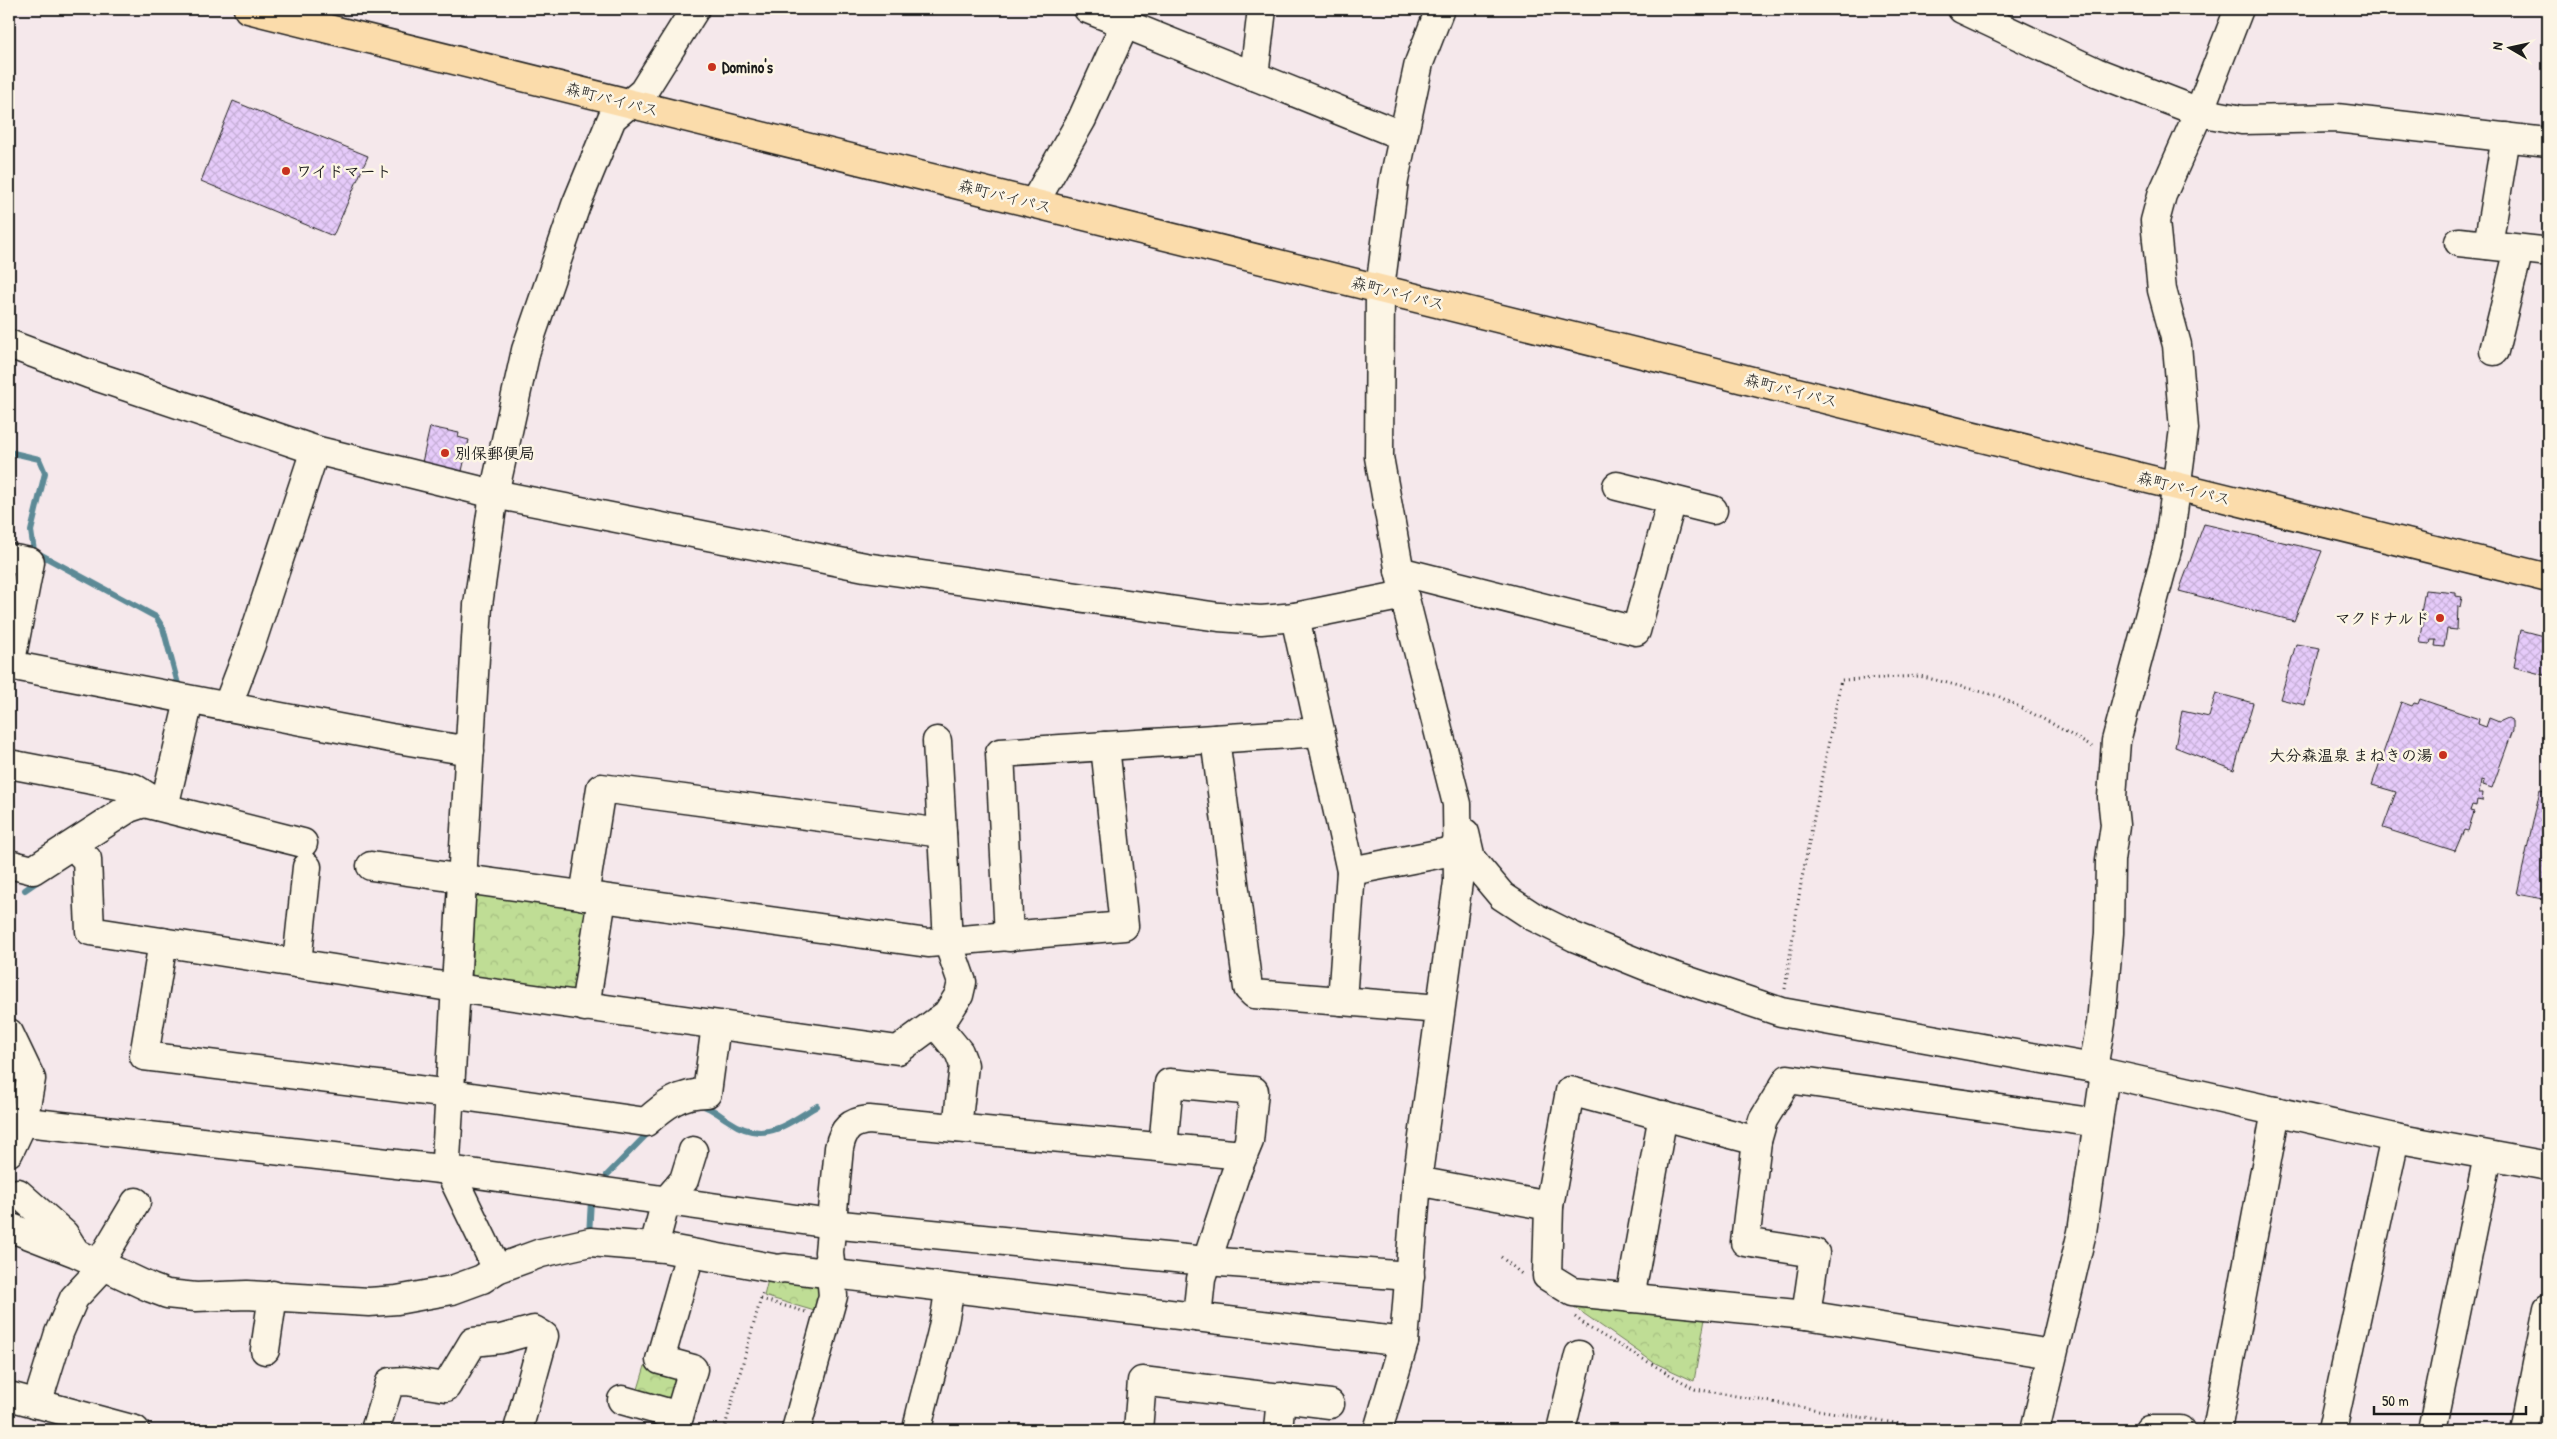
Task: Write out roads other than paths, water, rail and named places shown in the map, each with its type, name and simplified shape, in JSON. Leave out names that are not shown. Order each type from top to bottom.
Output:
[{"type":"main road","name":"森町バイパス","points":[[248,9],[277,12],[621,111],[1034,203],[2548,578]]},
{"type":"street","points":[[496,1269],[449,1170],[446,1159],[478,605],[494,494],[526,350],[576,205],[621,111],[643,92],[695,9]]},
{"type":"street","points":[[1088,9],[1403,136]]},
{"type":"street","points":[[1254,76],[1262,9]]},
{"type":"street","points":[[1440,9],[1418,63],[1394,180],[1380,289],[1379,457],[1402,583],[1471,859],[1502,896],[1526,912],[1574,937],[1656,970],[1781,1012],[2099,1071],[2395,1138],[2548,1166]]},
{"type":"street","points":[[1962,9],[2096,72],[2199,112],[2242,120],[2336,118],[2548,142]]},
{"type":"street","points":[[2035,1430],[2082,1232],[2098,1123],[2101,1023],[2109,933],[2110,860],[2115,825],[2112,797],[2116,741],[2170,542],[2175,486],[2184,429],[2177,345],[2162,290],[2155,221],[2162,195],[2199,112],[2239,9]]},
{"type":"street","points":[[1034,203],[1082,119],[1126,24]]},
{"type":"street","points":[[2488,245],[2506,137]]},
{"type":"street","points":[[2459,242],[2530,250],[2494,351]]},
{"type":"street","points":[[9,344],[89,374],[316,450],[494,494],[884,570],[1219,617],[1261,620],[1295,617],[1402,583],[1636,631],[1672,500]]},
{"type":"street","points":[[227,707],[251,644],[316,450]]},
{"type":"street","points":[[1617,486],[1713,510]]},
{"type":"street","points":[[9,558],[30,562],[9,666],[470,751]]},
{"type":"street","points":[[1295,617],[1351,871],[1342,1001]]},
{"type":"street","points":[[164,807],[189,700]]},
{"type":"street","points":[[1009,937],[1000,754],[1320,732]]},
{"type":"street","points":[[1215,739],[1248,988],[1254,994],[1440,1009]]},
{"type":"street","points":[[82,855],[87,859],[90,931],[456,988],[898,1050],[936,1024],[947,1014],[959,995],[962,982],[948,942],[937,741]]},
{"type":"street","points":[[371,866],[928,943],[1124,926],[1105,746]]},
{"type":"street","points":[[9,764],[134,788],[164,807]]},
{"type":"street","points":[[584,1006],[601,788],[942,833]]},
{"type":"street","points":[[9,864],[33,870],[129,808],[144,803],[164,807],[305,855],[297,963]]},
{"type":"street","points":[[1378,1430],[1404,1342],[1417,1181],[1458,882],[1457,804]]},
{"type":"street","points":[[1351,871],[1458,850]]},
{"type":"street","points":[[163,942],[144,1056],[450,1094],[646,1122],[665,1104],[678,1097],[692,1093],[707,1093],[716,1025]]},
{"type":"street","points":[[936,1024],[959,1052],[964,1065],[957,1128]]},
{"type":"street","points":[[9,1033],[31,1079],[16,1121],[9,1152]]},
{"type":"street","points":[[1806,1314],[1815,1253],[1745,1242],[1758,1141],[1763,1120],[1788,1079],[2098,1123]]},
{"type":"street","points":[[1163,1148],[1169,1083],[1254,1091],[1249,1141],[1206,1261],[1201,1279],[1197,1317]]},
{"type":"street","points":[[1758,1141],[1570,1091],[1549,1206],[1547,1276],[1573,1292],[1806,1314],[2052,1354]]},
{"type":"street","points":[[2217,1430],[2276,1111]]},
{"type":"street","points":[[1630,1298],[1663,1115]]},
{"type":"street","points":[[796,1430],[833,1296],[829,1252],[831,1224],[839,1148],[842,1136],[850,1124],[869,1120],[1243,1155]]},
{"type":"street","points":[[16,1121],[449,1170],[831,1224],[1206,1261],[1410,1276]]},
{"type":"street","points":[[2332,1430],[2395,1138]]},
{"type":"street","points":[[654,1246],[666,1201],[684,1180],[693,1151]]},
{"type":"street","points":[[2432,1430],[2488,1156]]},
{"type":"street","points":[[1417,1181],[1549,1206]]},
{"type":"street","points":[[18,1193],[64,1234],[76,1253]]},
{"type":"street","points":[[37,1404],[58,1333],[74,1298],[104,1268],[105,1254],[136,1202]]},
{"type":"street","points":[[9,1227],[76,1253],[104,1268],[151,1288],[184,1297],[273,1295],[369,1302],[397,1300],[452,1290],[482,1279],[496,1269],[541,1253],[590,1242],[654,1246],[769,1268],[1404,1342]]},
{"type":"street","points":[[622,1400],[677,1423],[693,1368],[660,1360],[690,1254]]},
{"type":"street","points":[[917,1430],[922,1402],[946,1318],[949,1288]]},
{"type":"street","points":[[265,1350],[273,1295]]},
{"type":"street","points":[[2524,1430],[2548,1308]]},
{"type":"street","points":[[375,1430],[390,1382],[406,1381],[446,1387],[473,1342],[501,1339],[534,1330],[544,1336],[518,1430]]},
{"type":"street","points":[[1561,1430],[1579,1355]]},
{"type":"street","points":[[1138,1430],[1142,1381],[1330,1404]]},
{"type":"street","points":[[9,1396],[122,1429]]},
{"type":"street","points":[[1278,1430],[1281,1397]]},
{"type":"street","points":[[2149,1430],[2180,1430]]},
{"type":"waterway","points":[[9,452],[39,459],[45,473],[31,531],[34,551],[156,617],[163,628],[178,684]]},
{"type":"waterway","points":[[25,890],[41,879]]},
{"type":"waterway","points":[[698,1105],[710,1109],[742,1128],[764,1132],[774,1130],[795,1120],[817,1106]]},
{"type":"waterway","points":[[607,1175],[651,1130]]},
{"type":"waterway","points":[[589,1235],[591,1200]]},
{"type":"place","name":"Domino's","points":[[712,67]]},
{"type":"place","name":"ワイドマート","points":[[286,171]]},
{"type":"place","name":"別保郵便局","points":[[445,453]]},
{"type":"place","name":"マクドナルド","points":[[2440,618]]},
{"type":"place","name":"大分森温泉 まねきの湯","points":[[2443,755]]}]
